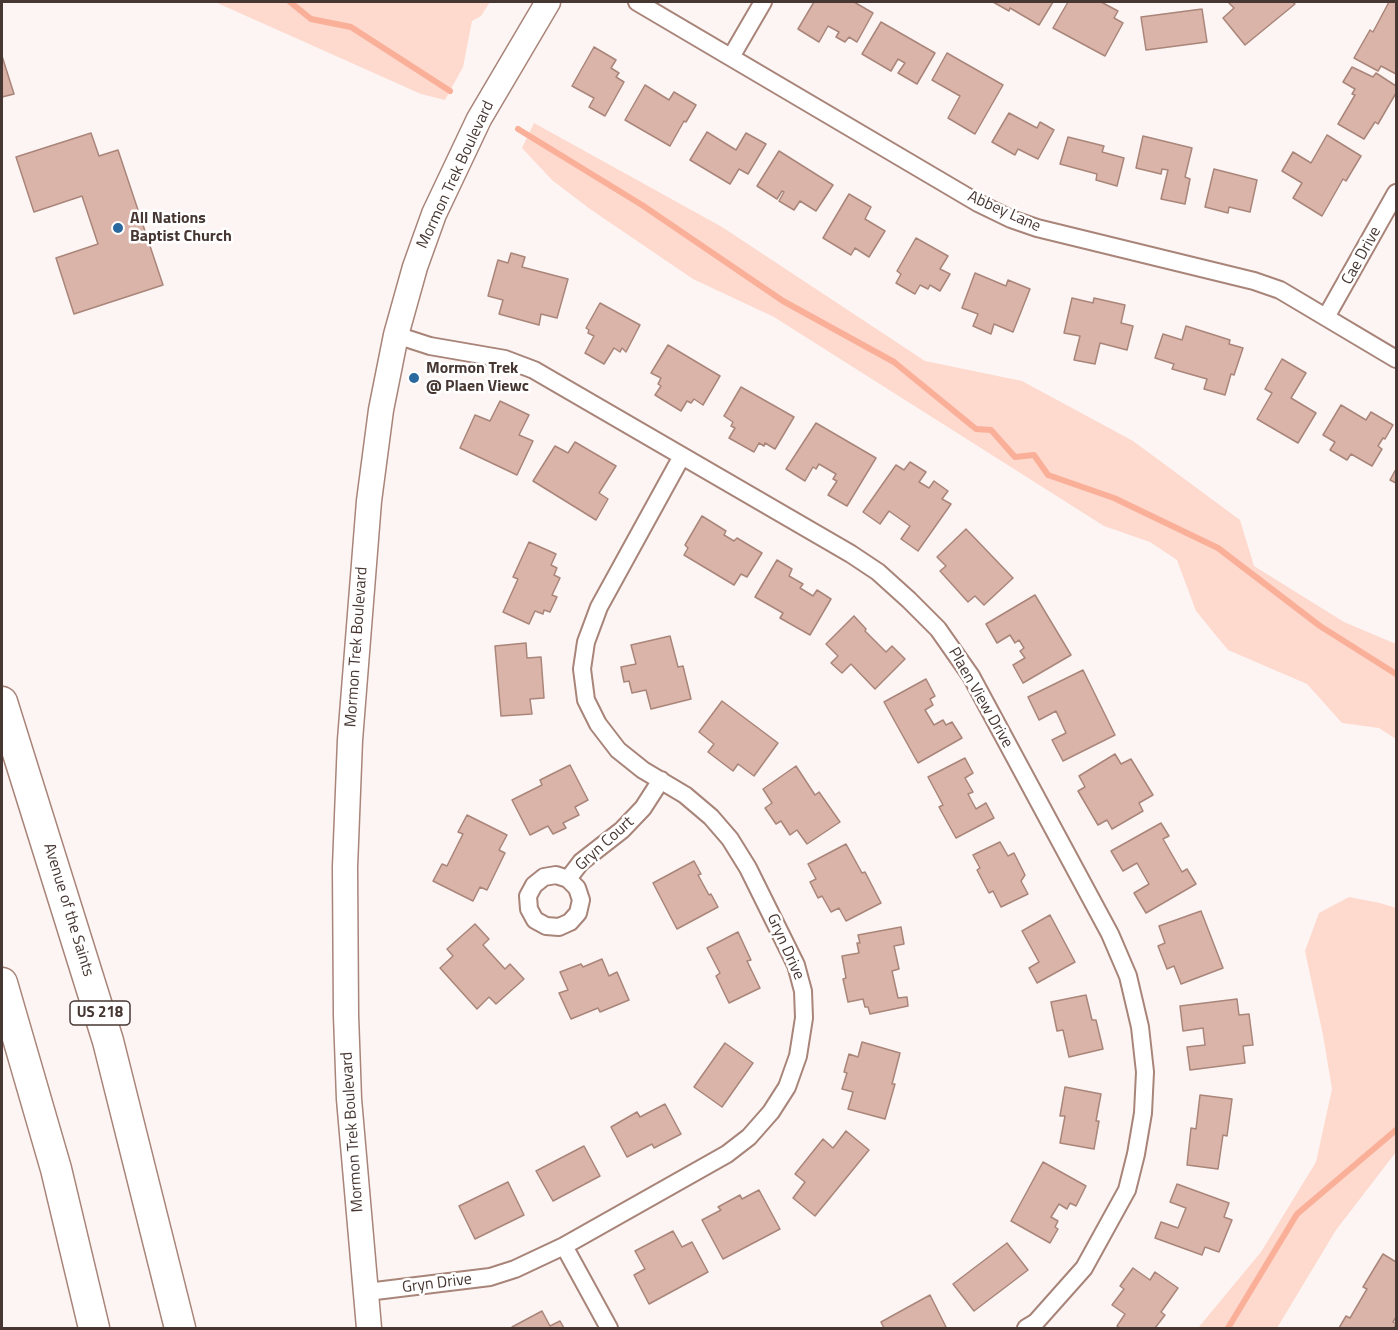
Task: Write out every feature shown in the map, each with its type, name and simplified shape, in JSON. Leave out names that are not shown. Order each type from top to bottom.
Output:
[{"type":"highway","name":"Avenue of the Saints","points":[[2,702],[108,1041],[180,1329]]},
{"type":"highway","points":[[2,983],[56,1169],[94,1329]]},
{"type":"main road","name":"Mormon Trek Boulevard","points":[[369,1329],[349,1099],[345,867],[350,740],[369,501],[381,410],[396,335],[415,267],[434,214],[484,110],[548,2]]},
{"type":"street","name":"Abbey Lane","points":[[637,2],[978,203],[1011,219],[1037,228],[1254,281],[1280,290],[1396,359]]},
{"type":"street","points":[[732,57],[764,2]]},
{"type":"street","name":"Cae Drive","points":[[1326,317],[1396,193]]},
{"type":"street","name":"Plaen View Drive","points":[[396,335],[430,346],[505,359],[534,370],[869,566],[909,600],[938,629],[971,676],[1110,934],[1128,976],[1140,1027],[1145,1072],[1143,1113],[1127,1190],[1084,1268],[1049,1309],[1026,1329]]},
{"type":"street","name":"Gryn Drive","points":[[366,1292],[490,1277],[515,1269],[564,1246],[727,1154],[749,1137],[771,1112],[787,1087],[798,1056],[804,1018],[803,991],[796,965],[748,868],[730,839],[711,817],[685,795],[643,770],[618,750],[598,724],[585,700],[582,669],[586,642],[599,607],[682,456]]},
{"type":"street","name":"Gryn Court","points":[[568,879],[581,862],[622,831],[643,808],[661,780]]},
{"type":"street","points":[[564,1246],[609,1329]]},
{"type":"shaded area","points":[[215,2],[490,2],[481,16],[472,21],[463,67],[445,100],[421,94]]},
{"type":"shaded area","points":[[534,123],[722,227],[925,361],[1022,381],[1133,441],[1240,520],[1254,566],[1344,622],[1396,644],[1396,739],[1379,728],[1342,723],[1307,684],[1228,650],[1196,611],[1177,560],[1150,542],[1104,526],[774,317],[693,279],[590,209],[552,180],[522,148]]},
{"type":"shaded area","points":[[1349,897],[1396,908],[1396,1152],[1336,1230],[1277,1328],[1198,1328],[1261,1252],[1316,1162],[1332,1089],[1305,951],[1319,913]]},
{"type":"building","points":[[814,2],[854,2],[873,13],[857,42],[849,37],[845,42],[836,37],[839,32],[828,26],[819,42],[798,29]]},
{"type":"building","points":[[993,2],[1053,2],[1039,25],[1010,8],[1009,11]]},
{"type":"building","points":[[1068,2],[1101,2],[1118,11],[1114,18],[1123,23],[1105,56],[1053,28]]},
{"type":"building","points":[[1228,2],[1292,2],[1295,4],[1245,45],[1223,18],[1234,8]]},
{"type":"building","points":[[1389,2],[1396,2],[1396,74],[1381,66],[1378,71],[1354,58],[1370,30],[1373,32]]},
{"type":"building","points":[[1202,9],[1207,42],[1146,50],[1141,17]]},
{"type":"building","points":[[881,22],[935,53],[917,84],[898,73],[905,63],[898,59],[891,71],[862,54]]},
{"type":"building","points":[[594,47],[616,60],[611,68],[619,73],[616,77],[624,82],[605,116],[589,107],[594,98],[572,86]]},
{"type":"building","points":[[947,53],[1003,85],[975,134],[948,118],[960,96],[932,80]]},
{"type":"building","points":[[2,56],[14,94],[2,97]]},
{"type":"building","points":[[1352,67],[1373,77],[1376,73],[1396,86],[1396,93],[1378,124],[1375,122],[1364,139],[1338,124],[1355,95],[1352,94],[1355,89],[1343,82]]},
{"type":"building","points":[[645,85],[669,100],[674,92],[696,105],[670,146],[625,120]]},
{"type":"building","points":[[1009,113],[1037,128],[1040,122],[1054,130],[1038,159],[1018,149],[1015,155],[992,142]]},
{"type":"building","points":[[707,132],[736,150],[746,133],[766,144],[748,174],[739,169],[730,184],[690,160]]},
{"type":"building","name":"All Nations Baptist Church","points":[[91,133],[99,156],[118,150],[163,285],[74,314],[56,258],[98,244],[82,196],[34,212],[16,157]]},
{"type":"building","points":[[1327,135],[1361,156],[1346,181],[1343,179],[1322,216],[1293,198],[1302,183],[1282,171],[1293,152],[1311,163]]},
{"type":"building","points":[[1143,136],[1192,148],[1185,177],[1190,179],[1185,204],[1161,199],[1168,170],[1162,169],[1161,174],[1136,168]]},
{"type":"building","points":[[1068,137],[1104,146],[1102,152],[1124,158],[1117,186],[1096,180],[1097,174],[1060,164]]},
{"type":"building","points":[[779,151],[833,185],[816,211],[800,201],[794,210],[779,201],[784,192],[782,191],[777,199],[757,186]]},
{"type":"building","points":[[1214,169],[1257,180],[1250,212],[1229,207],[1228,213],[1205,207]]},
{"type":"building","points":[[849,194],[871,207],[865,219],[885,231],[869,257],[855,248],[851,255],[823,238]]},
{"type":"building","points":[[916,238],[948,256],[940,269],[950,274],[940,291],[930,285],[928,289],[920,285],[915,294],[896,283],[901,274],[897,271]]},
{"type":"building","points":[[511,253],[525,257],[522,267],[568,279],[557,318],[541,314],[539,325],[499,314],[503,300],[488,296],[498,260],[508,263]]},
{"type":"building","points":[[975,273],[1006,286],[1008,280],[1030,289],[1013,332],[994,324],[991,334],[973,326],[978,314],[962,308]]},
{"type":"building","points":[[1072,298],[1093,303],[1094,298],[1125,305],[1121,323],[1133,326],[1127,350],[1100,343],[1095,364],[1074,360],[1080,336],[1064,333]]},
{"type":"building","points":[[600,303],[640,325],[626,352],[622,348],[620,352],[614,348],[604,364],[585,353],[594,336],[588,333],[589,330],[586,328]]},
{"type":"building","points":[[1186,326],[1230,340],[1229,344],[1243,348],[1234,375],[1231,374],[1225,395],[1204,389],[1207,379],[1172,369],[1174,364],[1155,358],[1163,334],[1182,340]]},
{"type":"building","points":[[668,345],[720,376],[703,405],[694,399],[691,403],[687,401],[681,411],[655,395],[661,386],[658,384],[661,378],[651,373]]},
{"type":"building","points":[[1282,359],[1306,373],[1291,398],[1316,413],[1298,443],[1257,419],[1272,393],[1265,389]]},
{"type":"building","points":[[741,387],[794,417],[775,449],[765,443],[764,446],[759,443],[754,452],[729,438],[735,428],[731,426],[733,422],[724,416]]},
{"type":"building","points":[[500,401],[529,415],[519,435],[533,441],[517,475],[460,448],[475,415],[490,421]]},
{"type":"building","points":[[1341,405],[1366,420],[1371,412],[1393,425],[1378,446],[1382,449],[1372,466],[1351,454],[1347,460],[1330,450],[1335,442],[1323,435]]},
{"type":"building","points":[[816,423],[876,458],[847,506],[828,495],[837,481],[833,479],[836,474],[819,464],[816,469],[813,467],[805,481],[786,469]]},
{"type":"building","points":[[575,442],[616,466],[599,493],[608,499],[596,520],[533,481],[555,446],[568,453]]},
{"type":"building","points":[[910,462],[926,472],[919,482],[929,488],[934,481],[948,491],[942,499],[951,504],[918,551],[901,539],[910,526],[889,511],[880,524],[863,512],[896,465],[904,470]]},
{"type":"building","points":[[1396,469],[1396,483],[1390,480]]},
{"type":"building","points":[[702,516],[726,531],[724,535],[734,541],[737,538],[762,553],[747,577],[741,574],[734,585],[684,555],[688,548],[685,545]]},
{"type":"building","points":[[966,529],[1013,578],[984,605],[975,596],[968,602],[940,571],[946,566],[937,557]]},
{"type":"building","points":[[529,542],[556,554],[551,565],[557,568],[554,575],[560,578],[552,595],[557,597],[550,612],[544,610],[543,614],[535,611],[529,624],[503,612],[518,579],[513,577]]},
{"type":"building","points":[[777,560],[792,569],[789,576],[803,584],[800,588],[813,596],[817,590],[831,599],[810,635],[780,618],[783,613],[755,597]]},
{"type":"building","points":[[1035,595],[1071,655],[1023,683],[1013,665],[1025,658],[1020,651],[1024,648],[1019,640],[1015,643],[1010,635],[997,643],[986,624]]},
{"type":"building","points":[[854,616],[886,652],[892,646],[905,659],[875,689],[851,664],[842,673],[831,663],[838,656],[826,644]]},
{"type":"building","points":[[670,636],[678,667],[683,666],[691,699],[651,709],[646,690],[632,693],[629,681],[624,682],[621,667],[636,664],[631,645]]},
{"type":"building","points":[[526,643],[527,658],[541,657],[544,698],[530,699],[532,714],[501,716],[495,646]]},
{"type":"building","points":[[1083,670],[1115,735],[1063,761],[1052,740],[1066,733],[1056,711],[1039,720],[1028,697]]},
{"type":"building","points":[[926,679],[935,696],[930,699],[933,705],[925,710],[934,725],[943,720],[946,725],[952,722],[962,738],[918,763],[884,702]]},
{"type":"building","points":[[722,701],[778,743],[754,776],[738,764],[733,771],[708,752],[714,744],[699,732]]},
{"type":"building","points":[[1115,754],[1121,764],[1131,759],[1153,795],[1139,803],[1143,811],[1112,829],[1107,820],[1098,825],[1078,791],[1085,787],[1079,776]]},
{"type":"building","points":[[965,758],[973,773],[965,778],[973,792],[968,794],[976,809],[986,803],[994,818],[956,838],[939,807],[943,805],[928,777]]},
{"type":"building","points":[[570,765],[588,800],[575,807],[579,815],[563,823],[566,828],[553,834],[548,826],[530,835],[512,800],[542,785],[540,780]]},
{"type":"building","points":[[796,766],[815,795],[819,792],[840,822],[807,844],[797,830],[790,835],[781,821],[776,824],[765,808],[772,803],[763,789]]},
{"type":"building","points":[[467,815],[507,835],[499,850],[505,853],[487,890],[480,887],[473,901],[433,881],[442,864],[447,866],[463,834],[458,832]]},
{"type":"building","points":[[1161,823],[1169,836],[1163,839],[1182,872],[1187,869],[1196,884],[1146,913],[1134,893],[1149,884],[1137,863],[1123,871],[1111,851]]},
{"type":"building","points":[[1000,842],[1008,856],[1014,853],[1025,875],[1021,881],[1028,894],[1001,907],[993,891],[989,893],[977,870],[980,868],[973,855]]},
{"type":"building","points":[[846,844],[862,873],[865,872],[881,903],[846,921],[839,908],[831,912],[822,896],[818,898],[810,882],[816,879],[808,864]]},
{"type":"building","points":[[694,861],[701,874],[698,875],[718,907],[677,929],[653,883]]},
{"type":"building","points":[[1201,911],[1223,968],[1181,984],[1174,966],[1167,969],[1158,946],[1165,943],[1159,926]]},
{"type":"building","points":[[1050,915],[1075,962],[1037,983],[1029,968],[1039,962],[1022,931]]},
{"type":"building","points":[[475,924],[489,939],[483,945],[505,969],[510,964],[524,979],[496,1004],[489,997],[477,1009],[440,968],[453,956],[447,949]]},
{"type":"building","points":[[901,927],[904,944],[894,946],[899,969],[892,971],[898,998],[907,997],[908,1006],[870,1014],[863,999],[848,1002],[843,979],[846,978],[842,956],[859,953],[858,935]]},
{"type":"building","points":[[738,932],[751,960],[747,961],[760,988],[729,1003],[716,976],[720,973],[707,948]]},
{"type":"building","points":[[602,959],[609,976],[617,972],[629,1000],[600,1012],[598,1008],[571,1019],[559,993],[568,990],[560,972],[581,964],[583,967]]},
{"type":"building","points":[[1086,995],[1092,1020],[1096,1020],[1103,1049],[1069,1057],[1063,1030],[1057,1031],[1051,1002]]},
{"type":"building","points":[[1237,999],[1239,1015],[1249,1014],[1253,1045],[1243,1046],[1245,1063],[1190,1070],[1187,1047],[1205,1045],[1203,1028],[1183,1031],[1180,1006]]},
{"type":"building","points":[[862,1042],[900,1053],[892,1084],[895,1084],[885,1119],[848,1109],[853,1092],[842,1089],[849,1054],[858,1057]]},
{"type":"building","points":[[725,1043],[753,1063],[722,1107],[694,1087]]},
{"type":"building","points":[[1065,1087],[1101,1094],[1094,1149],[1060,1143],[1065,1116],[1060,1116]]},
{"type":"building","points":[[1200,1095],[1232,1099],[1227,1136],[1223,1135],[1218,1169],[1187,1165],[1191,1128],[1196,1129]]},
{"type":"building","points":[[665,1104],[681,1134],[654,1148],[652,1144],[627,1157],[611,1127],[637,1112],[640,1117]]},
{"type":"building","points":[[846,1131],[869,1150],[815,1216],[793,1198],[805,1182],[795,1174],[823,1139],[833,1148]]},
{"type":"building","points":[[584,1146],[600,1176],[553,1201],[536,1171]]},
{"type":"building","points":[[1043,1162],[1086,1186],[1076,1206],[1070,1203],[1067,1209],[1059,1204],[1051,1217],[1058,1221],[1055,1227],[1058,1229],[1050,1243],[1011,1221]]},
{"type":"building","points":[[508,1182],[524,1215],[475,1239],[459,1206]]},
{"type":"building","points":[[1177,1184],[1229,1203],[1224,1217],[1232,1220],[1219,1252],[1205,1247],[1202,1255],[1155,1238],[1161,1222],[1178,1228],[1186,1208],[1170,1202]]},
{"type":"building","points":[[759,1190],[780,1229],[723,1259],[702,1220],[721,1210],[718,1207],[740,1195],[742,1199]]},
{"type":"building","points":[[673,1231],[682,1247],[692,1242],[708,1272],[649,1304],[634,1275],[645,1269],[635,1251]]},
{"type":"building","points":[[1007,1243],[1028,1270],[974,1311],[953,1284]]},
{"type":"building","points":[[1383,1254],[1396,1262],[1396,1317],[1393,1322],[1396,1324],[1394,1328],[1339,1328],[1346,1316],[1350,1318],[1367,1289],[1363,1287]]},
{"type":"building","points":[[1133,1268],[1150,1280],[1155,1272],[1178,1288],[1161,1312],[1165,1315],[1155,1328],[1120,1328],[1117,1326],[1125,1314],[1112,1305],[1124,1289],[1120,1286]]},
{"type":"building","points":[[930,1295],[946,1327],[884,1328],[881,1322]]},
{"type":"building","points":[[542,1311],[550,1326],[560,1321],[564,1328],[512,1327]]},
{"type":"waterway","points":[[290,2],[311,19],[351,27],[450,91]]},
{"type":"waterway","points":[[518,129],[642,205],[783,301],[894,362],[976,429],[991,430],[1015,457],[1034,455],[1048,475],[1114,498],[1218,548],[1320,626],[1396,674]]},
{"type":"waterway","points":[[1228,1328],[1297,1214],[1396,1130]]},
{"type":"place","name":"All Nations Baptist Church","points":[[118,228]]},
{"type":"place","name":"Mormon Trek @ Plaen Viewc","points":[[414,378]]}]
